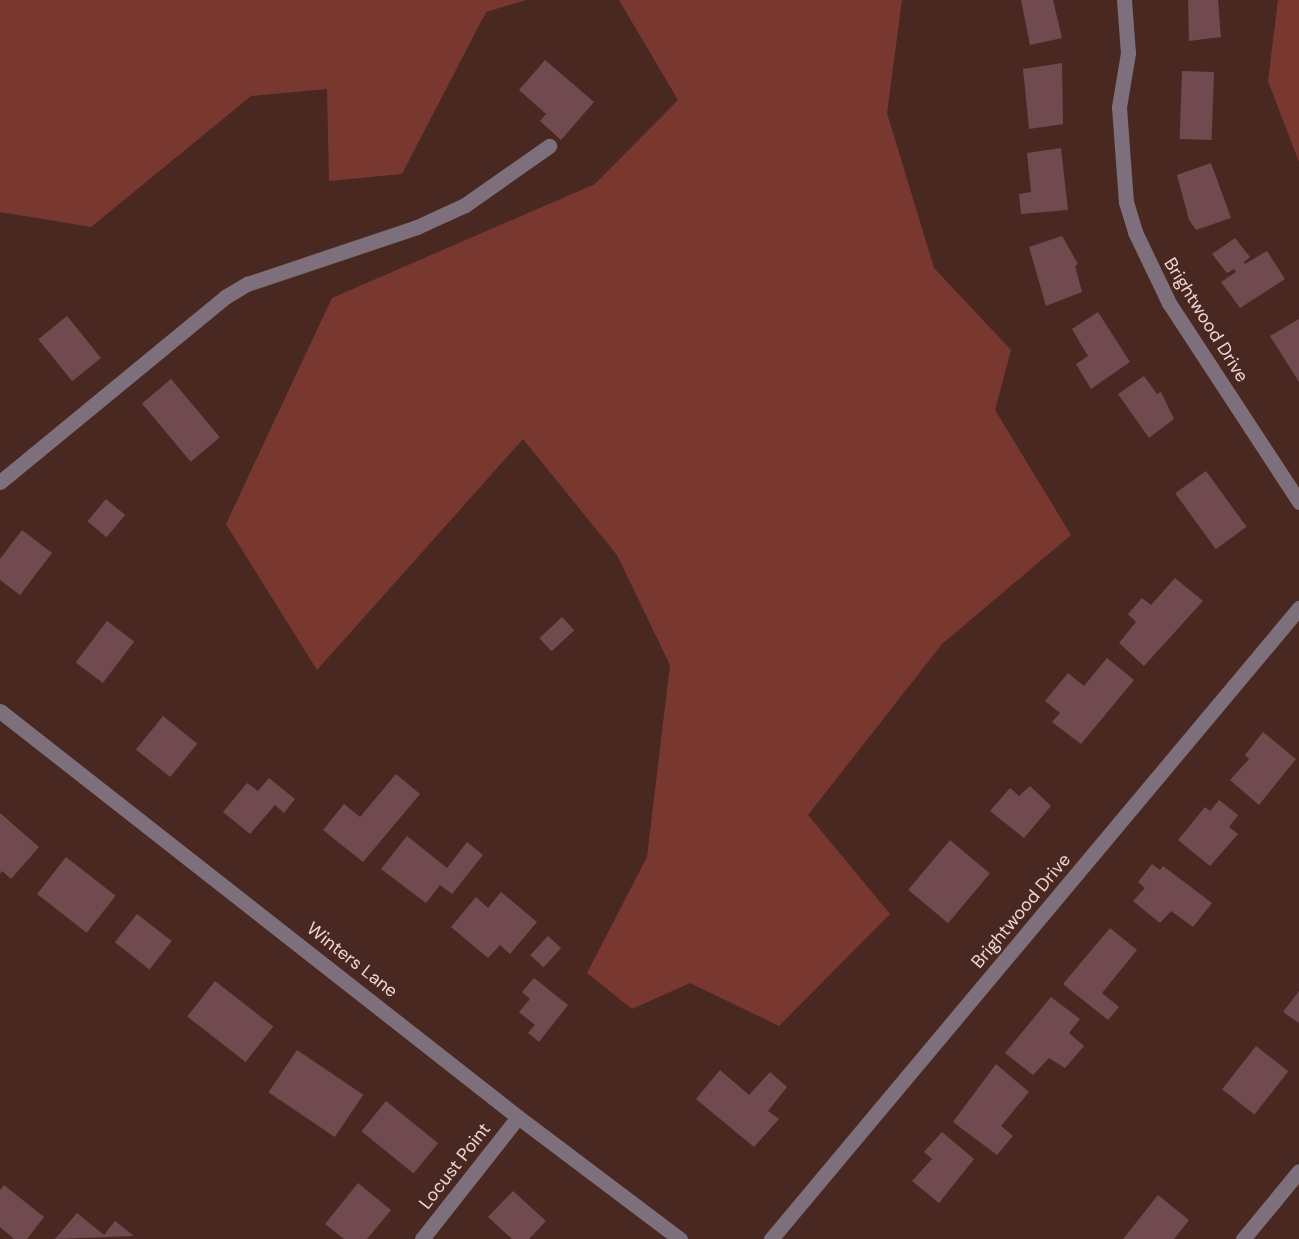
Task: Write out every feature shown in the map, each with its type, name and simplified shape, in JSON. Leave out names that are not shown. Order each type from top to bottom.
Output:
[{"type":"street","name":"Brightwood Drive","points":[[1124,0],[1128,53],[1119,106],[1126,202],[1135,232],[1169,303],[1299,502]]},
{"type":"street","points":[[0,482],[247,284],[417,227],[465,205],[549,146]]},
{"type":"street","name":"Brightwood Drive","points":[[771,1239],[1299,608]]},
{"type":"street","name":"Winters Lane","points":[[0,711],[518,1117],[680,1239]]},
{"type":"street","name":"Locust Point","points":[[422,1239],[518,1117]]},
{"type":"street","points":[[1244,1239],[1299,1171]]},
{"type":"shaded area","points":[[0,0],[526,0],[486,12],[402,174],[329,181],[327,89],[251,96],[91,227],[0,212]]},
{"type":"shaded area","points":[[619,0],[902,0],[887,113],[934,268],[1011,350],[995,410],[1071,535],[942,644],[808,815],[890,914],[779,1026],[690,983],[632,1009],[587,973],[647,857],[670,665],[617,555],[523,439],[317,670],[226,524],[332,298],[595,184],[678,100]]},
{"type":"shaded area","points":[[1278,0],[1299,0],[1299,162],[1268,81]]},
{"type":"building","points":[[1021,0],[1053,0],[1062,38],[1030,45]]},
{"type":"building","points":[[1188,0],[1218,0],[1221,37],[1189,41]]},
{"type":"building","points":[[545,60],[594,102],[561,140],[540,121],[546,114],[519,90]]},
{"type":"building","points":[[1062,63],[1063,124],[1029,129],[1023,69]]},
{"type":"building","points":[[1182,71],[1214,72],[1212,140],[1180,139]]},
{"type":"building","points":[[1061,148],[1068,210],[1021,214],[1019,194],[1031,192],[1027,153]]},
{"type":"building","points":[[1211,163],[1231,218],[1196,230],[1189,220],[1177,175]]},
{"type":"building","points":[[1062,236],[1078,264],[1075,266],[1082,292],[1046,306],[1029,247]]},
{"type":"building","points":[[1235,238],[1250,257],[1244,262],[1245,264],[1267,251],[1285,279],[1240,308],[1221,282],[1236,272],[1234,269],[1227,273],[1212,254]]},
{"type":"building","points":[[1098,312],[1130,362],[1091,389],[1076,364],[1088,356],[1072,329]]},
{"type":"building","points":[[67,316],[101,358],[72,381],[38,339]]},
{"type":"building","points":[[1299,319],[1299,382],[1270,336]]},
{"type":"building","points":[[1144,376],[1157,394],[1161,392],[1174,419],[1149,438],[1118,394]]},
{"type":"building","points":[[171,379],[220,437],[191,462],[142,403]]},
{"type":"building","points":[[1206,471],[1247,527],[1216,549],[1175,493]]},
{"type":"building","points":[[106,499],[125,515],[107,537],[87,521]]},
{"type":"building","points":[[22,530],[52,553],[20,595],[0,580],[0,559]]},
{"type":"building","points":[[1175,578],[1203,601],[1144,666],[1119,643],[1136,622],[1128,614],[1142,598],[1151,605]]},
{"type":"building","points":[[562,617],[574,630],[552,651],[539,638]]},
{"type":"building","points":[[107,621],[134,641],[103,683],[76,663]]},
{"type":"building","points":[[1107,658],[1134,680],[1081,744],[1052,722],[1060,713],[1045,701],[1068,673],[1084,686]]},
{"type":"building","points":[[163,716],[197,744],[170,777],[136,749]]},
{"type":"building","points":[[1263,732],[1296,759],[1259,805],[1230,780],[1249,759],[1245,755]]},
{"type":"building","points":[[396,774],[420,794],[363,862],[323,830],[344,804],[360,817]]},
{"type":"building","points":[[269,778],[295,799],[284,813],[275,805],[250,834],[223,812],[247,783],[258,791]]},
{"type":"building","points":[[1030,786],[1051,806],[1024,838],[990,811],[1010,788],[1019,796]]},
{"type":"building","points":[[1219,800],[1238,815],[1229,827],[1238,834],[1210,866],[1178,840],[1205,807],[1210,811]]},
{"type":"building","points":[[0,813],[39,847],[11,879],[2,871],[0,874]]},
{"type":"building","points":[[407,836],[447,868],[467,842],[483,855],[452,894],[440,885],[426,903],[381,869]]},
{"type":"building","points":[[950,840],[990,873],[948,923],[908,890]]},
{"type":"building","points":[[66,857],[116,896],[87,933],[37,894]]},
{"type":"building","points":[[1152,864],[1160,870],[1163,866],[1212,903],[1193,927],[1171,911],[1160,923],[1133,901],[1145,888],[1138,882]]},
{"type":"building","points":[[501,892],[537,922],[510,954],[500,945],[488,958],[451,927],[476,897],[488,908]]},
{"type":"building","points":[[137,914],[172,941],[150,969],[115,942]]},
{"type":"building","points":[[1110,928],[1137,950],[1102,993],[1119,1007],[1108,1020],[1063,984]]},
{"type":"building","points":[[548,936],[561,948],[543,967],[530,955]]},
{"type":"building","points":[[534,978],[568,1005],[539,1042],[528,1033],[535,1025],[519,1012],[530,999],[522,992]]},
{"type":"building","points":[[215,981],[273,1027],[246,1062],[187,1016]]},
{"type":"building","points":[[1299,991],[1299,1023],[1283,1012]]},
{"type":"building","points":[[1051,997],[1080,1019],[1069,1033],[1084,1046],[1065,1068],[1049,1058],[1033,1075],[1005,1053]]},
{"type":"building","points":[[1256,1046],[1288,1071],[1254,1115],[1222,1089]]},
{"type":"building","points":[[297,1050],[363,1095],[335,1137],[268,1092]]},
{"type":"building","points":[[996,1064],[1029,1092],[1001,1126],[1013,1136],[997,1155],[953,1122]]},
{"type":"building","points":[[720,1070],[749,1095],[770,1072],[787,1087],[768,1111],[779,1119],[754,1147],[696,1099]]},
{"type":"building","points":[[386,1101],[438,1143],[414,1173],[361,1131]]},
{"type":"building","points":[[942,1132],[974,1159],[939,1203],[912,1181],[932,1159],[924,1152]]},
{"type":"building","points":[[358,1183],[391,1210],[367,1239],[344,1239],[325,1224]]},
{"type":"building","points":[[4,1185],[44,1217],[27,1239],[14,1239],[0,1227],[0,1190]]},
{"type":"building","points":[[513,1191],[546,1221],[529,1239],[512,1239],[488,1217]]},
{"type":"building","points":[[1158,1195],[1189,1220],[1174,1239],[1123,1239]]},
{"type":"building","points":[[77,1213],[104,1235],[115,1221],[134,1236],[55,1239]]}]
